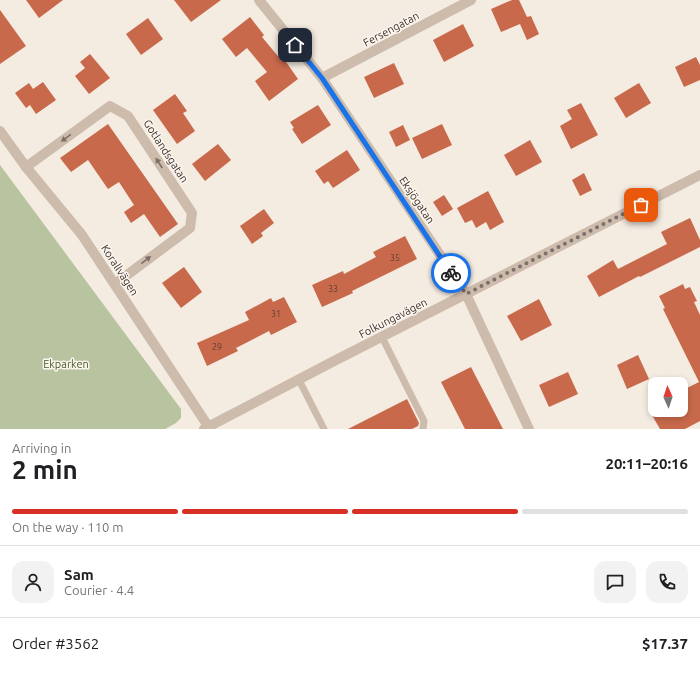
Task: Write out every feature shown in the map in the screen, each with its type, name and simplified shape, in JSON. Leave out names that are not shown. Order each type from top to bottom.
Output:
[{"type":"street","name":"Eksjögatan","points":[[259,0],[322,78],[466,294],[529,429]]},
{"type":"street","name":"Fersengatan","points":[[322,78],[471,0]]},
{"type":"street","name":"Gotlandsgatan","points":[[26,167],[110,106],[128,116],[192,213],[190,228],[115,284]]},
{"type":"street","name":"Korallvägen","points":[[0,131],[26,167],[82,235],[207,428]]},
{"type":"street","name":"Folkungavägen","points":[[207,428],[466,294],[699,178]]},
{"type":"lane","points":[[382,337],[424,421],[423,429]]},
{"type":"lane","points":[[298,380],[324,429]]},
{"type":"green space","name":"Ekparken","points":[[0,165],[181,409],[181,418],[176,423],[165,429],[0,429]]},
{"type":"building","points":[[26,0],[63,0],[39,18]]},
{"type":"building","points":[[174,0],[221,0],[191,22]]},
{"type":"building","points":[[512,0],[519,0],[527,17],[531,16],[539,34],[527,40],[520,24],[501,32],[491,9]]},
{"type":"building","points":[[0,10],[26,46],[0,64]]},
{"type":"building","points":[[250,17],[264,35],[262,37],[282,61],[284,59],[298,79],[269,101],[255,81],[267,72],[247,48],[236,57],[222,39]]},
{"type":"building","points":[[148,18],[163,39],[141,55],[126,34]]},
{"type":"building","points":[[463,24],[474,46],[444,62],[433,40]]},
{"type":"building","points":[[90,54],[110,78],[89,94],[75,76],[85,68],[80,62]]},
{"type":"building","points":[[696,57],[700,65],[700,80],[684,87],[675,67]]},
{"type":"building","points":[[394,63],[404,84],[374,98],[364,77]]},
{"type":"building","points":[[43,82],[56,100],[36,114],[30,105],[26,108],[15,93],[29,83],[33,89]]},
{"type":"building","points":[[639,83],[651,103],[626,118],[614,98]]},
{"type":"building","points":[[175,94],[187,111],[183,113],[195,131],[177,144],[153,110]]},
{"type":"building","points":[[581,103],[598,135],[571,149],[560,126],[572,119],[567,110]]},
{"type":"building","points":[[318,105],[331,125],[302,144],[292,129],[294,128],[290,122]]},
{"type":"building","points":[[108,124],[178,224],[160,237],[144,214],[131,223],[124,212],[134,205],[119,182],[108,189],[88,160],[71,172],[60,158]]},
{"type":"building","points":[[442,124],[452,145],[422,159],[412,138]]},
{"type":"building","points":[[403,125],[410,140],[396,147],[389,132]]},
{"type":"building","points":[[530,140],[542,162],[516,176],[504,155]]},
{"type":"building","points":[[218,144],[231,160],[205,181],[192,164]]},
{"type":"building","points":[[347,150],[360,170],[333,188],[328,181],[324,184],[315,171]]},
{"type":"building","points":[[584,173],[592,190],[580,196],[572,180]]},
{"type":"building","points":[[488,191],[504,222],[490,230],[486,222],[476,228],[472,220],[465,223],[457,208]]},
{"type":"building","points":[[444,195],[453,209],[442,216],[433,202]]},
{"type":"building","points":[[264,209],[274,223],[261,233],[263,236],[252,244],[240,226]]},
{"type":"building","points":[[690,218],[700,240],[700,247],[599,297],[587,276],[613,260],[618,269],[667,244],[661,232]]},
{"type":"building","points":[[405,236],[417,259],[352,291],[353,293],[322,307],[312,285],[343,271],[344,274],[376,257],[373,252]]},
{"type":"building","points":[[184,267],[202,292],[181,308],[162,283]]},
{"type":"building","points":[[683,284],[685,289],[690,287],[697,301],[694,302],[700,315],[700,421],[685,429],[660,429],[653,417],[688,417],[688,388],[699,382],[663,309],[665,308],[659,296]]},
{"type":"building","points":[[284,297],[297,322],[271,335],[269,331],[236,348],[238,351],[207,366],[197,343],[249,320],[245,312],[271,298],[273,302]]},
{"type":"building","points":[[539,299],[552,325],[521,341],[507,316]]},
{"type":"building","points":[[638,355],[648,379],[627,389],[617,365]]},
{"type":"building","points":[[471,367],[503,429],[465,429],[441,382]]},
{"type":"building","points":[[568,372],[578,394],[549,407],[539,385]]},
{"type":"building","points":[[407,399],[419,423],[418,426],[412,429],[348,429]]},
{"type":"way so far","points":[[451,273],[466,294],[641,205]]},
{"type":"route","points":[[295,45],[322,78],[451,273]]}]
